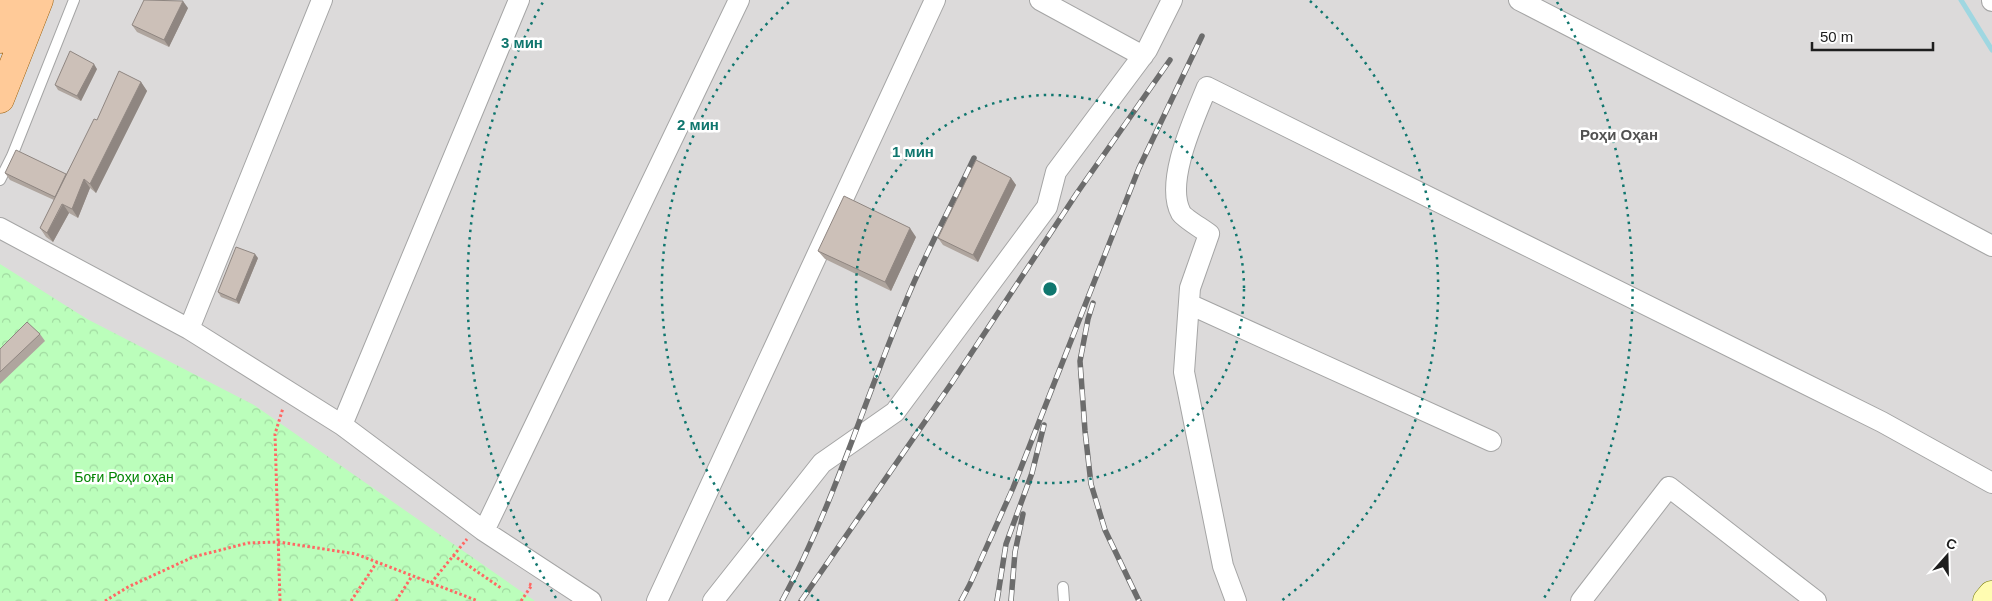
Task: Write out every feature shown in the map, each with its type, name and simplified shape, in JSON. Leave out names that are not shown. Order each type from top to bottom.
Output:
[{"type":"main road","points":[[0,39],[15,0]]},
{"type":"main road","points":[[0,98],[38,0]]},
{"type":"street","points":[[189,329],[322,0]]},
{"type":"street","points":[[342,425],[519,0]]},
{"type":"street","points":[[481,528],[739,0]]},
{"type":"street","points":[[657,601],[935,0]]},
{"type":"street","points":[[1040,0],[1144,56]]},
{"type":"street","points":[[713,601],[822,463],[895,412],[1046,207],[1056,172],[1144,56],[1172,0]]},
{"type":"street","points":[[1519,0],[1992,246]]},
{"type":"street","points":[[1236,601],[1223,566],[1184,372],[1190,288],[1209,234],[1182,214],[1176,194],[1181,153],[1207,87],[1882,422],[1992,482]]},
{"type":"street","points":[[0,228],[189,329],[290,392],[342,425],[481,528],[590,601]]},
{"type":"street","points":[[1189,304],[1491,441]]},
{"type":"street","points":[[1581,601],[1669,487],[1816,601]]},
{"type":"lane","points":[[0,180],[12,156],[74,0]]},
{"type":"lane","points":[[1063,587],[1064,601]]},
{"type":"path","points":[[280,601],[276,434],[281,411],[290,392]]},
{"type":"path","points":[[431,583],[453,555],[481,528]]},
{"type":"path","points":[[105,601],[128,587],[192,557],[248,543],[279,542],[356,554],[468,599],[478,601]]},
{"type":"path","points":[[453,555],[501,588]]},
{"type":"path","points":[[351,601],[377,562]]},
{"type":"path","points":[[396,601],[412,576]]},
{"type":"path","points":[[521,601],[532,585],[524,580]]},
{"type":"shaded area","points":[[0,0],[1992,0],[1992,601],[0,601]]},
{"type":"green space","name":"Боғи Роҳи оҳан","points":[[0,264],[87,319],[254,405],[535,601],[0,601]]},
{"type":"building","points":[[144,0],[183,1],[164,40],[132,25]]},
{"type":"building","points":[[70,51],[94,64],[77,96],[55,85]]},
{"type":"building","points":[[119,71],[141,82],[90,184],[84,179],[72,209],[62,204],[47,233],[40,228],[94,119],[97,120]]},
{"type":"building","points":[[16,150],[66,174],[55,197],[5,173]]},
{"type":"building","points":[[976,160],[1011,178],[973,255],[938,238]]},
{"type":"building","points":[[844,196],[910,228],[885,282],[818,251]]},
{"type":"building","points":[[236,247],[255,254],[236,300],[218,292]]},
{"type":"building","points":[[27,322],[40,334],[0,372],[0,349]]},
{"type":"waterway","points":[[1961,0],[1992,50]]},
{"type":"railway","points":[[961,601],[1013,488],[1139,168],[1202,36]]},
{"type":"railway","points":[[801,601],[953,381],[1077,193],[1170,60]]},
{"type":"railway","points":[[782,601],[817,529],[912,287],[974,158]]},
{"type":"railway","points":[[1093,303],[1080,361],[1091,484],[1105,530],[1139,601]]},
{"type":"railway","points":[[997,601],[1006,544],[1032,473],[1044,425]]},
{"type":"railway","points":[[1011,601],[1015,552],[1023,514]]},
{"type":"district","name":"Роҳи Оҳан","points":[[1619,134]]}]
